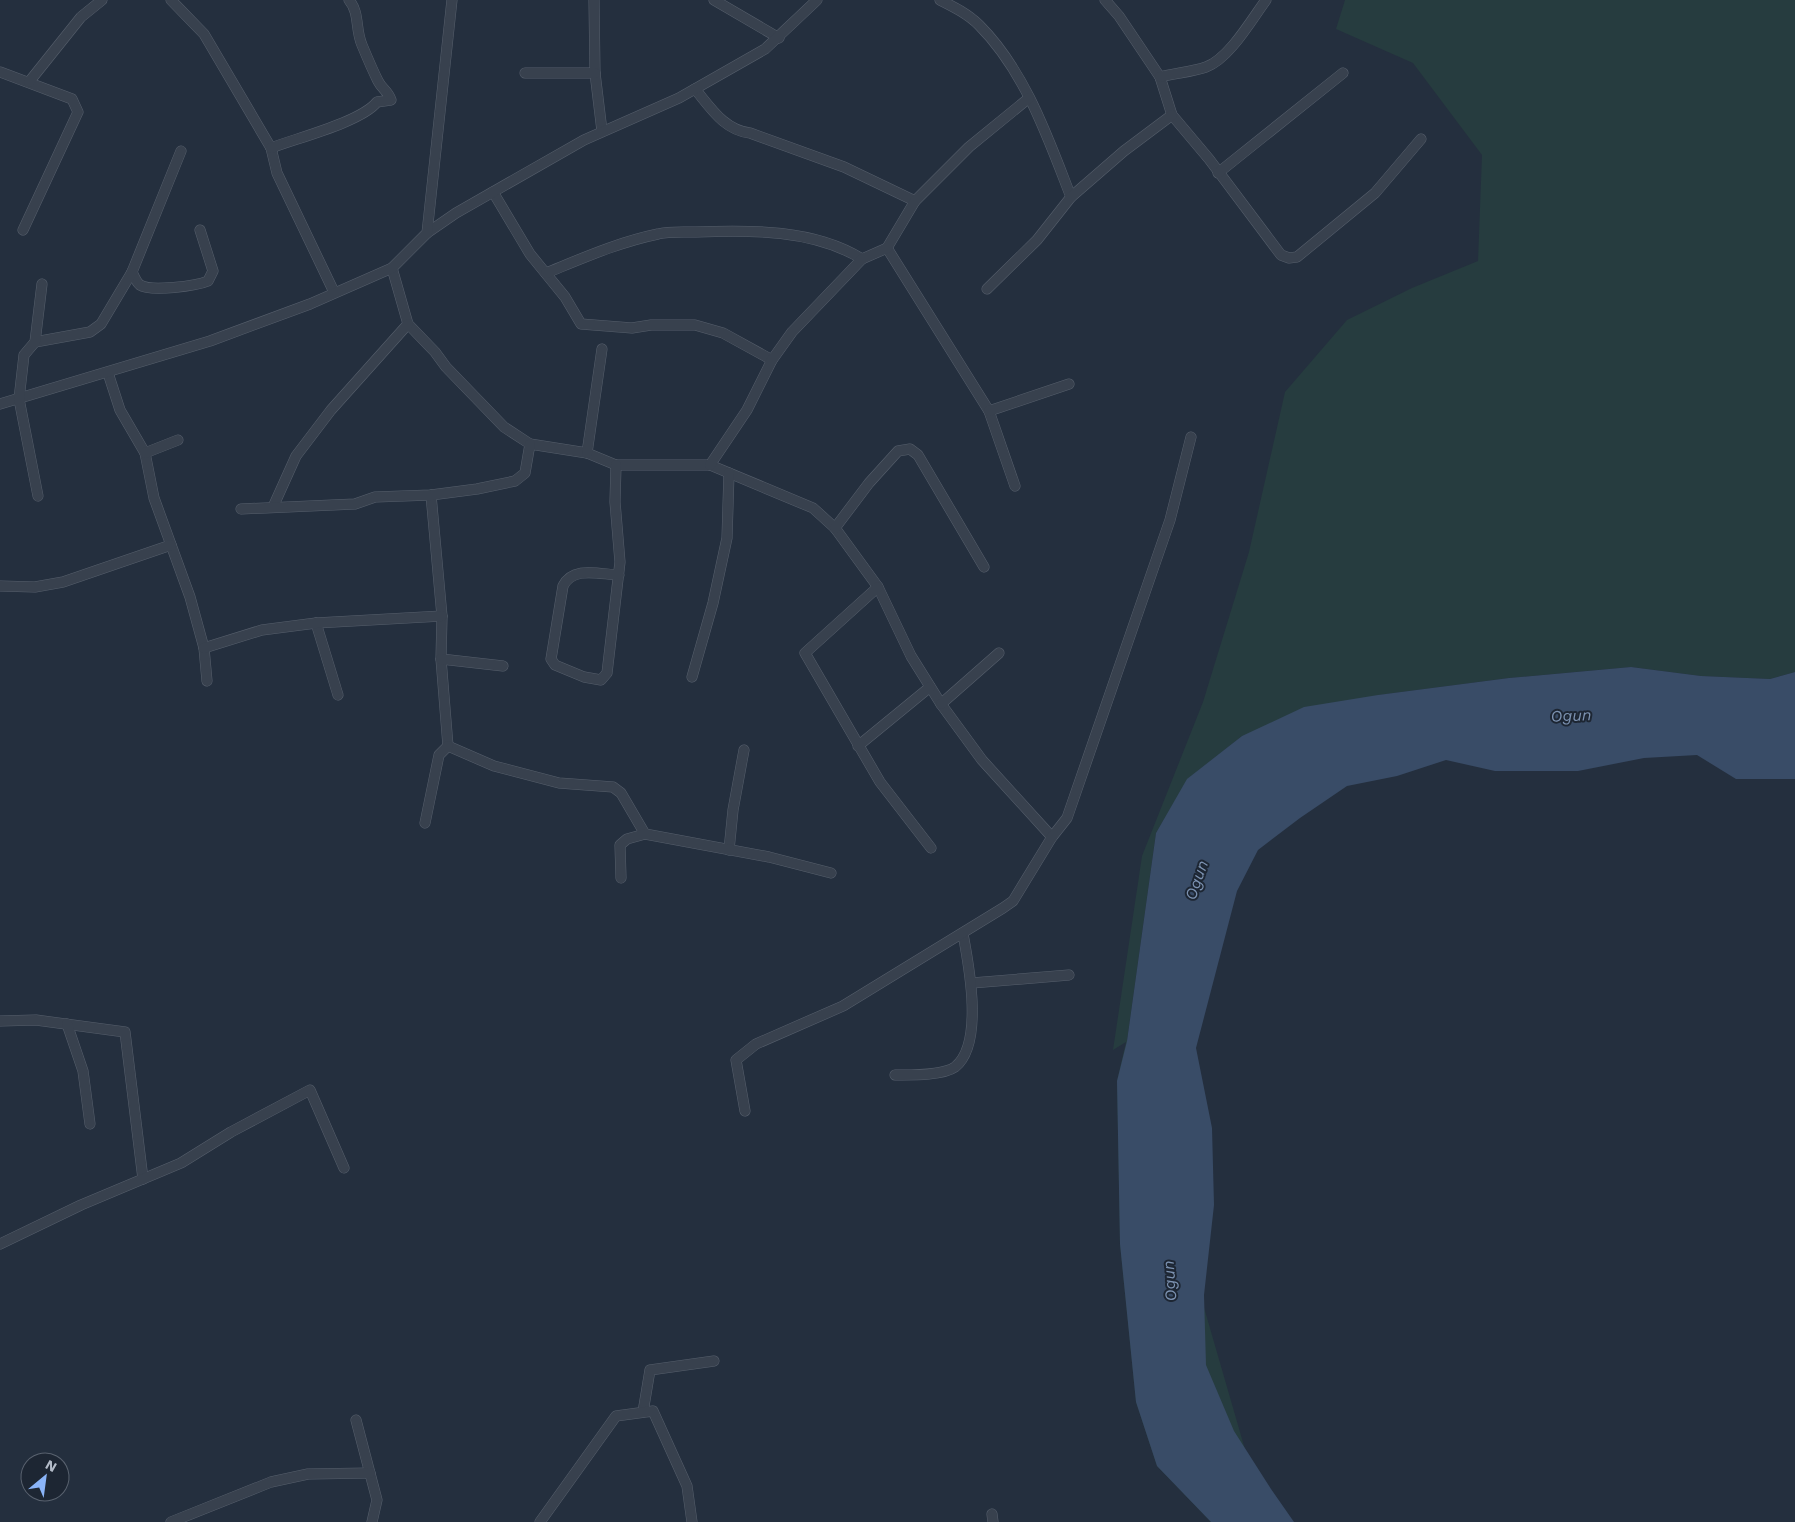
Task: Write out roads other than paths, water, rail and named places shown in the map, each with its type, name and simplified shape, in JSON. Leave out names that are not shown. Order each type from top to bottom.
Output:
[{"type":"street","points":[[29,82],[81,18],[102,0]]},
{"type":"street","points":[[170,0],[204,34],[271,148],[276,172],[334,292]]},
{"type":"street","points":[[271,148],[351,119],[372,108],[377,102],[390,100],[387,90],[379,84],[361,44],[357,30],[357,14],[349,0]]},
{"type":"street","points":[[427,233],[452,0]]},
{"type":"street","points":[[594,0],[595,73],[602,131]]},
{"type":"street","points":[[714,0],[779,38]]},
{"type":"street","points":[[0,404],[210,341],[310,304],[392,268],[427,233],[456,213],[602,131],[695,89],[765,49],[779,38],[816,0]]},
{"type":"street","points":[[940,0],[962,12],[980,26],[1008,60],[1029,98],[1071,197]]},
{"type":"street","points":[[1160,77],[1207,67],[1217,61],[1244,31],[1266,0]]},
{"type":"street","points":[[1110,2],[1160,77],[1172,115],[1218,172],[1280,255],[1289,258],[1296,257],[1375,193],[1421,139]]},
{"type":"street","points":[[0,72],[72,99],[78,112],[23,230]]},
{"type":"street","points":[[525,73],[595,73]]},
{"type":"street","points":[[1218,172],[1343,73]]},
{"type":"street","points":[[695,89],[728,127],[737,132],[750,133],[844,167],[915,201]]},
{"type":"street","points":[[710,465],[748,410],[772,360],[792,332],[862,259],[887,248],[915,201],[969,147],[1029,98]]},
{"type":"street","points":[[987,288],[1037,240],[1071,197],[1124,151],[1172,115]]},
{"type":"street","points":[[35,342],[96,330],[104,320],[132,272],[181,150]]},
{"type":"street","points":[[493,192],[530,254],[565,297],[581,324],[632,328],[651,325],[695,325],[723,333],[772,360]]},
{"type":"street","points":[[132,272],[138,284],[143,287],[170,288],[208,281],[212,271],[200,230]]},
{"type":"street","points":[[546,273],[603,250],[659,233],[735,231],[786,234],[824,242],[849,251],[862,259]]},
{"type":"street","points":[[887,248],[989,411],[1015,486]]},
{"type":"street","points":[[392,268],[408,324],[435,352],[446,368],[504,427],[530,444],[587,453],[616,464],[710,465],[804,503],[835,528],[878,587],[911,656],[930,687],[982,760],[1052,837]]},
{"type":"street","points":[[38,496],[19,399],[24,355],[35,342],[42,284]]},
{"type":"street","points":[[273,507],[296,456],[331,410],[408,324]]},
{"type":"street","points":[[587,453],[602,349]]},
{"type":"street","points":[[108,373],[120,410],[145,453],[154,498],[190,597],[204,648],[207,681]]},
{"type":"street","points":[[989,411],[1069,384]]},
{"type":"street","points":[[745,1111],[736,1060],[742,1054],[756,1044],[843,1006],[963,934],[1013,901],[1052,837],[1067,818],[1170,520],[1191,437]]},
{"type":"street","points":[[145,453],[178,440]]},
{"type":"street","points":[[241,509],[355,504],[375,496],[431,495],[478,489],[515,481],[525,473],[530,444]]},
{"type":"street","points":[[835,528],[869,483],[898,451],[910,449],[918,455],[984,567]]},
{"type":"street","points":[[616,464],[615,502],[619,575],[606,677],[601,680],[592,679],[555,665],[552,659],[562,586],[567,578],[574,573],[619,575]]},
{"type":"street","points":[[692,677],[713,603],[727,538],[729,473]]},
{"type":"street","points":[[425,823],[439,755],[448,746],[441,658],[442,616],[431,495]]},
{"type":"street","points":[[0,586],[35,587],[62,582],[171,545]]},
{"type":"street","points":[[878,587],[805,654],[880,782],[931,848]]},
{"type":"street","points":[[204,648],[262,630],[316,623],[442,616]]},
{"type":"street","points":[[316,623],[338,694]]},
{"type":"street","points":[[942,704],[999,652]]},
{"type":"street","points":[[441,658],[503,666]]},
{"type":"street","points":[[858,746],[930,687]]},
{"type":"street","points":[[448,746],[494,766],[559,783],[613,787],[621,793],[644,834]]},
{"type":"street","points":[[729,850],[733,810],[744,750]]},
{"type":"street","points":[[620,878],[620,845],[627,839],[644,834],[769,857],[831,873]]},
{"type":"street","points":[[895,1075],[919,1076],[954,1068],[969,1047],[972,983],[963,934]]},
{"type":"street","points":[[972,983],[1069,975]]},
{"type":"street","points":[[0,1021],[36,1020],[125,1032],[144,1178]]},
{"type":"street","points":[[67,1024],[83,1071],[90,1124]]},
{"type":"street","points":[[0,1244],[181,1163],[231,1132],[310,1090],[344,1168]]},
{"type":"street","points":[[643,1412],[650,1370],[714,1361]]},
{"type":"street","points":[[540,1522],[616,1416],[654,1411],[687,1486],[692,1522]]},
{"type":"street","points":[[356,1420],[376,1500],[372,1522]]},
{"type":"street","points":[[171,1522],[271,1482],[308,1474],[370,1474]]},
{"type":"water","name":"Ogun","points":[[1631,667],[1701,676],[1770,679],[1795,672],[1795,779],[1736,779],[1697,755],[1644,758],[1578,771],[1495,771],[1446,760],[1397,776],[1347,786],[1258,850],[1237,891],[1196,1048],[1212,1128],[1214,1205],[1204,1295],[1206,1365],[1234,1431],[1294,1522],[1211,1522],[1157,1466],[1136,1402],[1120,1244],[1117,1081],[1127,1041],[1156,833],[1187,779],[1242,736],[1304,707],[1378,695],[1509,678]]}]
